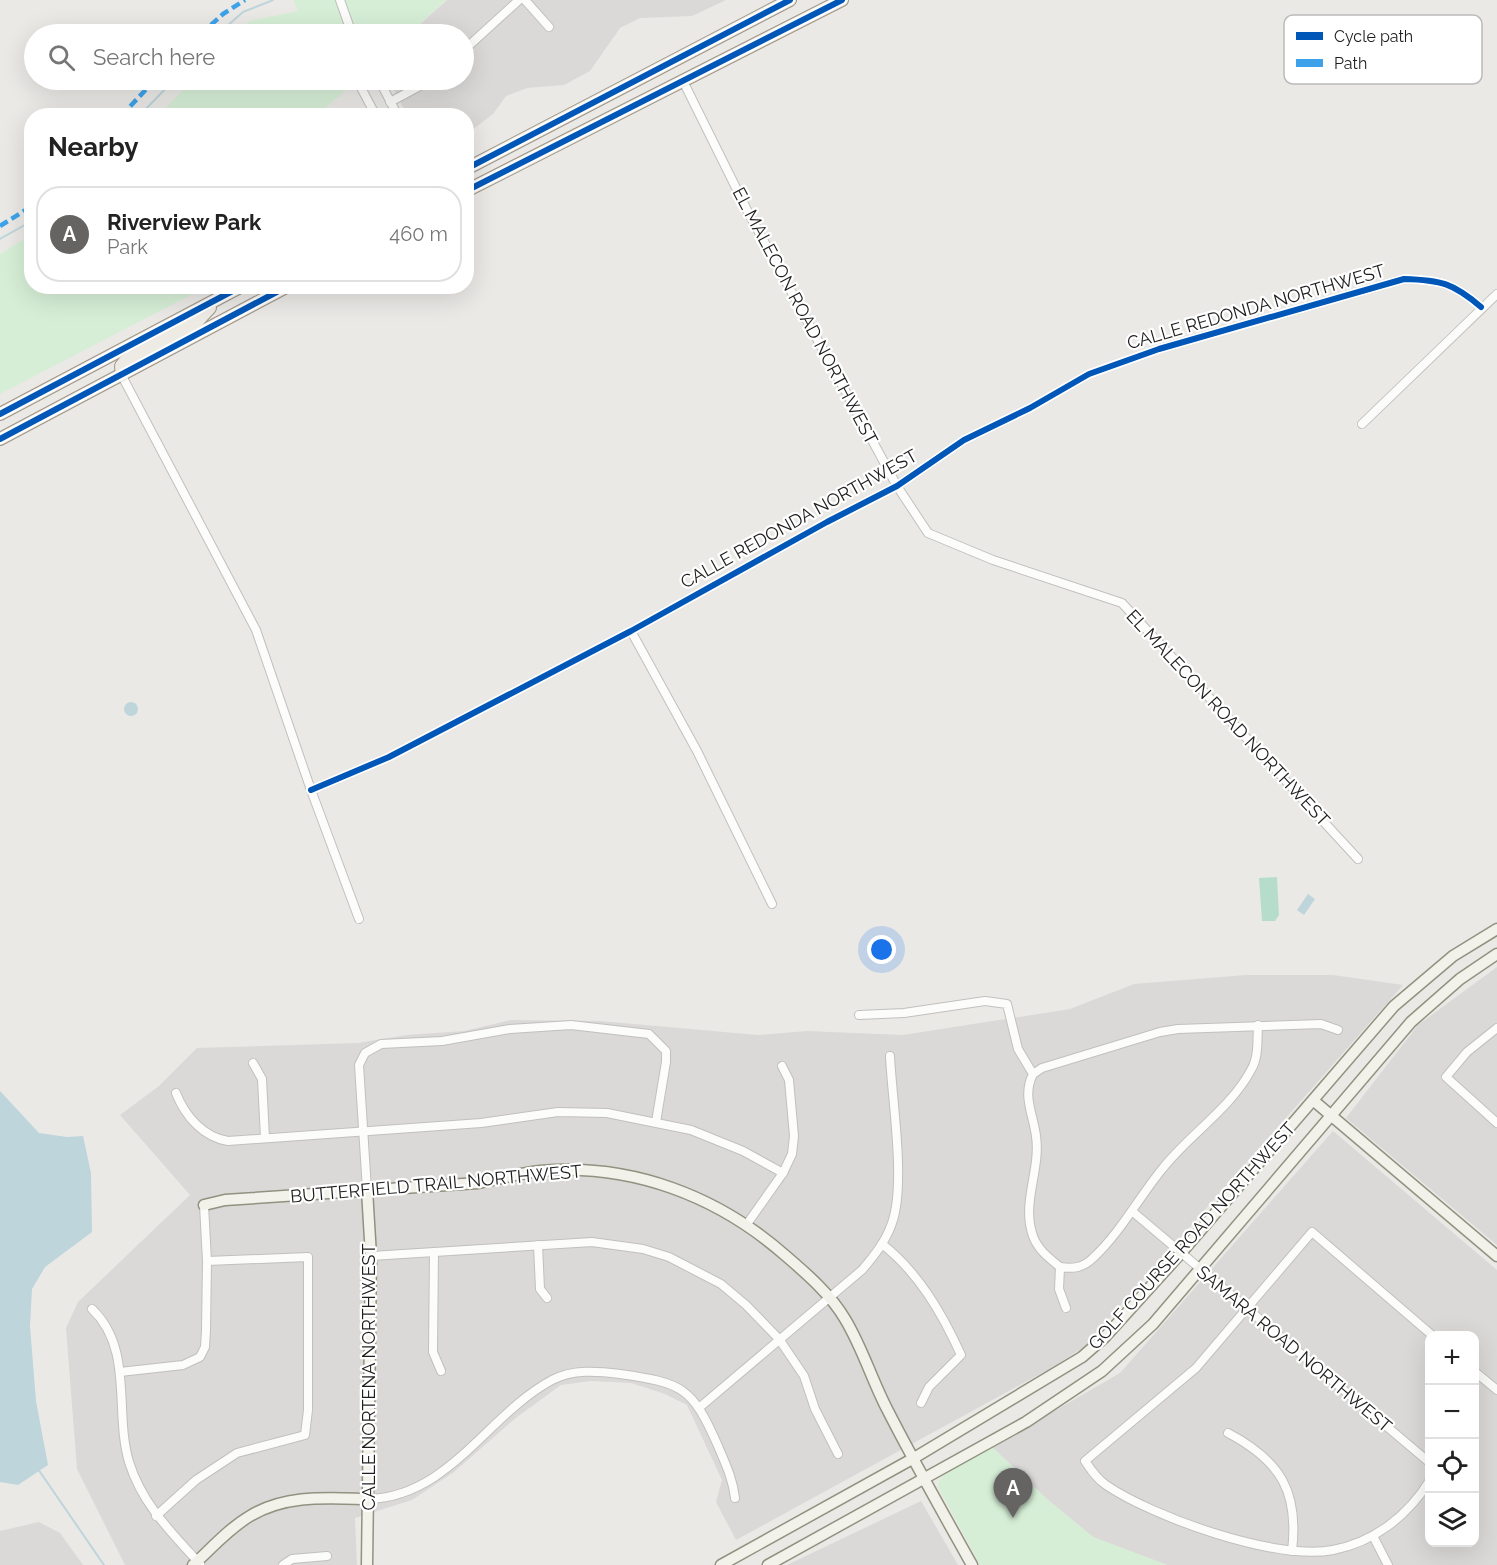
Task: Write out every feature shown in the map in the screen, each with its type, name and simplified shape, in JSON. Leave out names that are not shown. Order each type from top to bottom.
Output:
[{"type":"main road","points":[[474,164],[790,0]]},
{"type":"main road","points":[[474,187],[842,0]]},
{"type":"main road","points":[[0,414],[228,294]]},
{"type":"main road","points":[[0,440],[273,294]]},
{"type":"main road","points":[[122,376],[121,369],[126,361],[197,322],[217,300]]},
{"type":"main road","name":"GOLF COURSE ROAD NORTHWEST","points":[[721,1565],[914,1458],[1082,1357],[1105,1337],[1181,1254],[1394,1006],[1424,978],[1453,956],[1497,929]]},
{"type":"main road","name":"GOLF COURSE ROAD NORTHWEST","points":[[768,1565],[1026,1422],[1095,1376],[1153,1324],[1411,1022],[1460,979],[1497,954]]},
{"type":"main road","points":[[1314,1101],[1497,1256]]},
{"type":"main road","name":"BUTTERFIELD TRAIL NORTHWEST","points":[[204,1205],[225,1200],[478,1184],[541,1171],[608,1172],[640,1178],[702,1198],[747,1224],[806,1273],[845,1318],[887,1410],[970,1564]]},
{"type":"main road","name":"CALLE NORTENA NORTHWEST","points":[[367,1190],[371,1256],[367,1565]]},
{"type":"main road","points":[[197,1564],[250,1516],[279,1503],[316,1498],[368,1499]]},
{"type":"street","points":[[339,0],[348,24]]},
{"type":"street","points":[[474,41],[519,0]]},
{"type":"street","points":[[525,0],[549,27]]},
{"type":"street","name":"EL MALECON ROAD NORTHWEST","points":[[683,81],[748,212],[897,486],[928,533],[993,560],[1122,603],[1358,859]]},
{"type":"street","points":[[362,90],[372,108]]},
{"type":"street","points":[[384,90],[393,108]]},
{"type":"street","points":[[390,102],[412,90]]},
{"type":"street","name":"CALLE REDONDA NORTHWEST","points":[[311,790],[388,757],[631,631],[827,522],[897,486],[964,440],[1030,408],[1089,374],[1159,349],[1404,279],[1431,280],[1459,288],[1481,308]]},
{"type":"street","points":[[1362,424],[1497,294]]},
{"type":"street","points":[[122,376],[256,630],[311,790],[359,919]]},
{"type":"street","points":[[631,631],[697,751],[772,904]]},
{"type":"street","points":[[859,1015],[904,1012],[985,1001],[1007,1004],[1018,1049],[1033,1074]]},
{"type":"street","points":[[1258,1025],[1257,1056],[1246,1078],[1200,1132],[1162,1169],[1133,1212],[1093,1258],[1072,1269],[1060,1267],[1043,1253],[1034,1239],[1028,1209],[1037,1146],[1027,1095],[1033,1074],[1042,1068],[1160,1032],[1258,1025],[1321,1024],[1338,1030]]},
{"type":"street","points":[[367,1190],[359,1065],[365,1053],[381,1044],[442,1041],[510,1029],[571,1025],[649,1034],[659,1041],[666,1051],[656,1122]]},
{"type":"street","points":[[1497,1028],[1467,1052],[1446,1077],[1497,1123]]},
{"type":"street","points":[[700,1407],[862,1270],[882,1244],[892,1224],[898,1199],[890,1056]]},
{"type":"street","points":[[253,1063],[262,1079],[265,1138]]},
{"type":"street","points":[[747,1224],[783,1173],[792,1154],[794,1136],[789,1080],[782,1066]]},
{"type":"street","points":[[176,1093],[182,1107],[203,1131],[217,1139],[228,1141],[481,1123],[558,1112],[607,1113],[656,1122],[716,1139],[783,1173]]},
{"type":"street","points":[[120,1372],[183,1365],[193,1363],[200,1357],[205,1347],[207,1261],[204,1205]]},
{"type":"street","name":"SAMARA ROAD NORTHWEST","points":[[1133,1212],[1199,1270],[1425,1458]]},
{"type":"street","points":[[1425,1488],[1420,1497],[1399,1518],[1373,1536],[1332,1550],[1292,1551],[1242,1540],[1162,1514],[1105,1484],[1085,1461],[1196,1368],[1312,1232],[1428,1331]]},
{"type":"street","points":[[371,1256],[538,1245],[616,1244],[669,1257],[721,1284],[746,1305],[779,1339],[804,1376],[815,1409],[838,1454]]},
{"type":"street","points":[[882,1244],[902,1259],[914,1273],[962,1355],[929,1387],[921,1403]]},
{"type":"street","points":[[538,1245],[540,1289],[547,1298]]},
{"type":"street","points":[[434,1252],[433,1352],[441,1371]]},
{"type":"street","points":[[156,1516],[196,1480],[237,1453],[305,1435],[308,1410],[308,1257],[207,1261]]},
{"type":"street","points":[[1060,1267],[1059,1289],[1066,1308]]},
{"type":"street","points":[[92,1309],[104,1321],[112,1334],[120,1372],[129,1460],[144,1496],[156,1516],[197,1564]]},
{"type":"street","points":[[368,1499],[398,1496],[431,1482],[531,1392],[556,1378],[575,1373],[598,1371],[666,1382],[687,1394],[700,1407],[734,1482],[735,1498]]},
{"type":"street","points":[[1479,1375],[1497,1390]]},
{"type":"street","points":[[1228,1433],[1251,1445],[1280,1474],[1289,1491],[1295,1521],[1292,1551]]},
{"type":"street","points":[[1373,1536],[1388,1565]]},
{"type":"street","points":[[283,1565],[292,1559],[327,1556]]},
{"type":"shaded area","points":[[447,0],[726,0],[692,16],[640,18],[620,28],[590,71],[564,85],[527,88],[506,96],[493,114],[474,129],[474,108],[403,108],[394,90],[474,90],[474,24],[420,24]]},
{"type":"shaded area","points":[[1497,967],[1497,1245],[1346,1118],[1418,1025]]},
{"type":"shaded area","points":[[1246,975],[1333,975],[1403,985],[1084,1347],[1051,1368],[736,1540],[716,1502],[722,1480],[687,1405],[665,1394],[631,1383],[591,1381],[561,1385],[517,1417],[454,1472],[412,1500],[355,1518],[357,1565],[125,1565],[77,1469],[66,1328],[78,1302],[190,1195],[120,1115],[159,1086],[197,1048],[358,1043],[406,1035],[464,1031],[511,1020],[600,1021],[758,1035],[807,1031],[903,1035],[1070,1009],[1134,984]]},
{"type":"shaded area","points":[[1333,1131],[1497,1270],[1497,1565],[1167,1565],[1093,1537],[1048,1500],[992,1447],[1120,1373]]},
{"type":"shaded area","points":[[921,1501],[958,1565],[787,1565]]},
{"type":"shaded area","points":[[39,1522],[60,1533],[83,1565],[0,1565],[0,1531]]},
{"type":"green space","points":[[293,0],[446,0],[419,24],[246,24],[249,21],[298,11]]},
{"type":"green space","points":[[183,90],[346,90],[325,108],[166,108]]},
{"type":"green space","points":[[24,239],[24,294],[193,294],[0,394],[0,254]]},
{"type":"green space","points":[[1277,877],[1279,915],[1275,921],[1262,921],[1259,878]]},
{"type":"green space","points":[[992,1447],[1048,1500],[1093,1537],[1167,1565],[980,1565],[938,1487],[944,1475],[951,1469]]},
{"type":"water","points":[[131,702],[136,704],[138,709],[136,714],[131,716],[126,714],[124,709],[126,704]]},
{"type":"water","points":[[1308,894],[1315,899],[1304,915],[1297,910]]},
{"type":"water","points":[[0,1091],[39,1133],[67,1137],[83,1136],[91,1173],[92,1232],[45,1267],[32,1289],[30,1326],[36,1401],[48,1465],[18,1485],[0,1482]]},
{"type":"waterway","points":[[229,24],[243,12],[273,0]]},
{"type":"waterway","points":[[147,108],[164,90]]},
{"type":"waterway","points":[[0,239],[24,226]]},
{"type":"waterway","points":[[38,1469],[104,1565]]},
{"type":"marked path","points":[[212,24],[245,0]]},
{"type":"marked path","points":[[129,108],[146,90]]},
{"type":"marked path","points":[[0,226],[24,211]]},
{"type":"cycle path","points":[[474,165],[790,0]]},
{"type":"cycle path","points":[[474,187],[842,0]]},
{"type":"cycle path","points":[[311,790],[389,757],[631,631],[827,522],[897,486],[964,440],[1030,408],[1089,374],[1159,349],[1404,279],[1428,280],[1446,284],[1481,307]]},
{"type":"cycle path","points":[[0,414],[227,294]]},
{"type":"cycle path","points":[[0,439],[273,294]]},
{"type":"place","name":"Riverview Park","points":[[1013,1518]]}]
